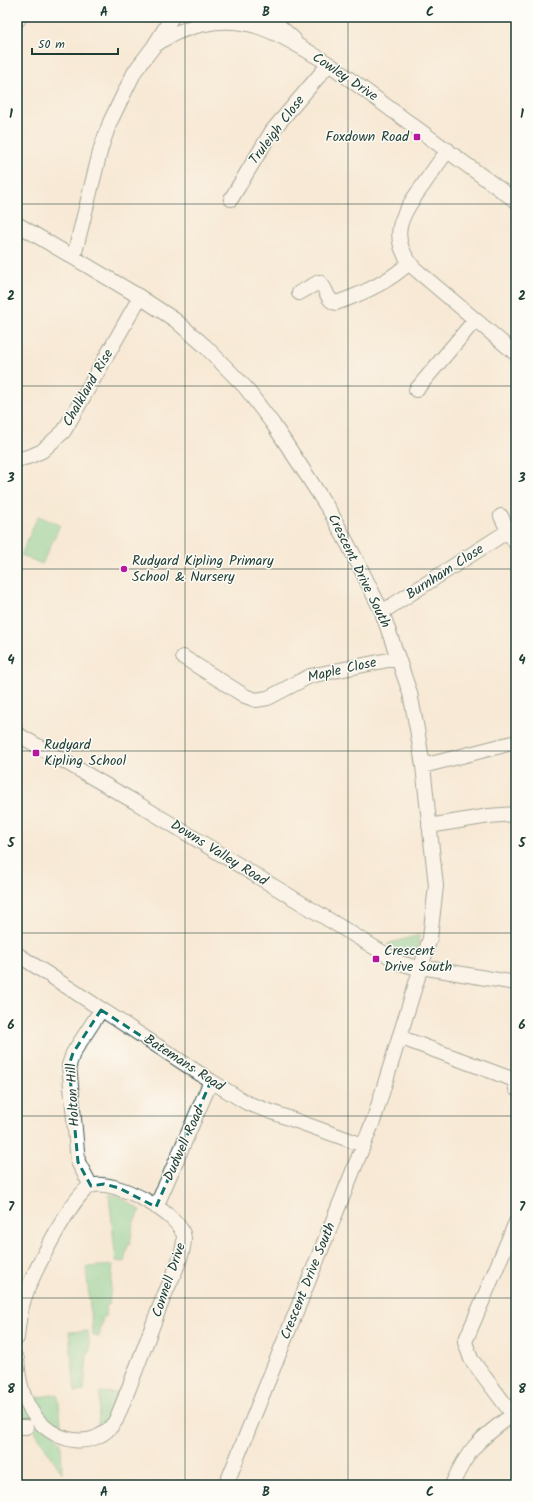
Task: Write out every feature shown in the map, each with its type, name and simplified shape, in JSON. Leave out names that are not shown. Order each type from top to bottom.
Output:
[{"type":"street","points":[[17,21],[20,17]]},
{"type":"street","name":"Cowley Drive","points":[[72,256],[75,252],[99,154],[109,126],[135,70],[154,46],[172,17]]},
{"type":"street","points":[[269,17],[291,36],[300,47]]},
{"type":"street","name":"Cowley Drive","points":[[154,46],[199,21],[228,22],[256,26],[300,47],[329,64],[516,201]]},
{"type":"street","name":"Truleigh Close","points":[[230,199],[272,131],[329,64]]},
{"type":"street","points":[[448,150],[412,200],[400,221],[400,240],[404,254],[409,263],[516,354]]},
{"type":"street","name":"Crescent Drive South","points":[[17,224],[140,297],[186,329],[215,356],[273,424],[331,513],[382,612],[410,693],[423,766],[436,893],[430,938],[422,968],[374,1119],[226,1485]]},
{"type":"street","points":[[299,293],[319,282],[322,284],[330,300],[336,303],[368,289],[397,273],[409,263]]},
{"type":"street","name":"Chalkland Rise","points":[[17,460],[42,451],[61,435],[70,422],[140,297]]},
{"type":"street","points":[[416,390],[475,320]]},
{"type":"street","points":[[501,516],[516,544]]},
{"type":"street","name":"Burnham Close","points":[[382,612],[508,531]]},
{"type":"street","name":"Maple Close","points":[[183,657],[245,696],[256,700],[273,696],[310,676],[398,658]]},
{"type":"street","name":"Downs Valley Road","points":[[17,734],[135,802],[400,963],[516,983]]},
{"type":"street","points":[[423,766],[516,742]]},
{"type":"street","points":[[430,826],[489,816],[516,814]]},
{"type":"street","name":"Batemans Road","points":[[17,954],[211,1082],[247,1102],[363,1146]]},
{"type":"street","name":"Holton Hill","points":[[91,1186],[78,1162],[69,1065],[73,1053],[101,1010]]},
{"type":"street","points":[[399,1037],[512,1079],[515,1082],[516,1089]]},
{"type":"street","name":"Dudwell Road","points":[[156,1207],[211,1082]]},
{"type":"street","name":"Connell Drive","points":[[17,1359],[19,1375],[29,1408],[44,1426],[62,1436],[80,1441],[96,1438],[110,1429],[122,1406],[183,1247],[184,1239],[182,1229],[170,1217],[156,1207],[119,1188],[104,1184],[91,1186]]},
{"type":"street","points":[[17,1338],[20,1312],[29,1286],[70,1208],[80,1194],[91,1186]]},
{"type":"street","points":[[452,1485],[461,1465],[478,1440],[514,1413],[471,1359],[465,1342],[511,1248],[516,1222]]},
{"type":"highlighted area","points":[[101,1010],[211,1081],[156,1207],[119,1188],[104,1184],[91,1186],[78,1162],[69,1065],[73,1053]]},
{"type":"green space","points":[[38,516],[60,525],[42,564],[21,555]]},
{"type":"green space","points":[[419,935],[418,952],[404,956],[387,944]]},
{"type":"green space","points":[[109,1195],[117,1195],[140,1210],[133,1224],[130,1245],[128,1245],[124,1262],[116,1261]]},
{"type":"green space","points":[[113,1265],[109,1305],[106,1305],[105,1317],[103,1317],[99,1337],[93,1336],[86,1267]]},
{"type":"green space","points":[[88,1331],[90,1350],[87,1355],[84,1391],[75,1392],[69,1332]]},
{"type":"green space","points":[[17,1391],[61,1442],[62,1473],[17,1404]]},
{"type":"green space","points":[[29,1391],[35,1400],[40,1397],[58,1394],[62,1432],[37,1412]]},
{"type":"green space","points":[[100,1392],[118,1393],[110,1413],[101,1428],[98,1425]]},
{"type":"place","name":"Foxdown Road","points":[[417,137]]},
{"type":"place","name":"Rudyard Kipling Primary School & Nursery","points":[[124,569]]},
{"type":"place","name":"Rudyard Kipling School","points":[[36,753]]},
{"type":"place","name":"Crescent Drive South","points":[[376,959]]}]
